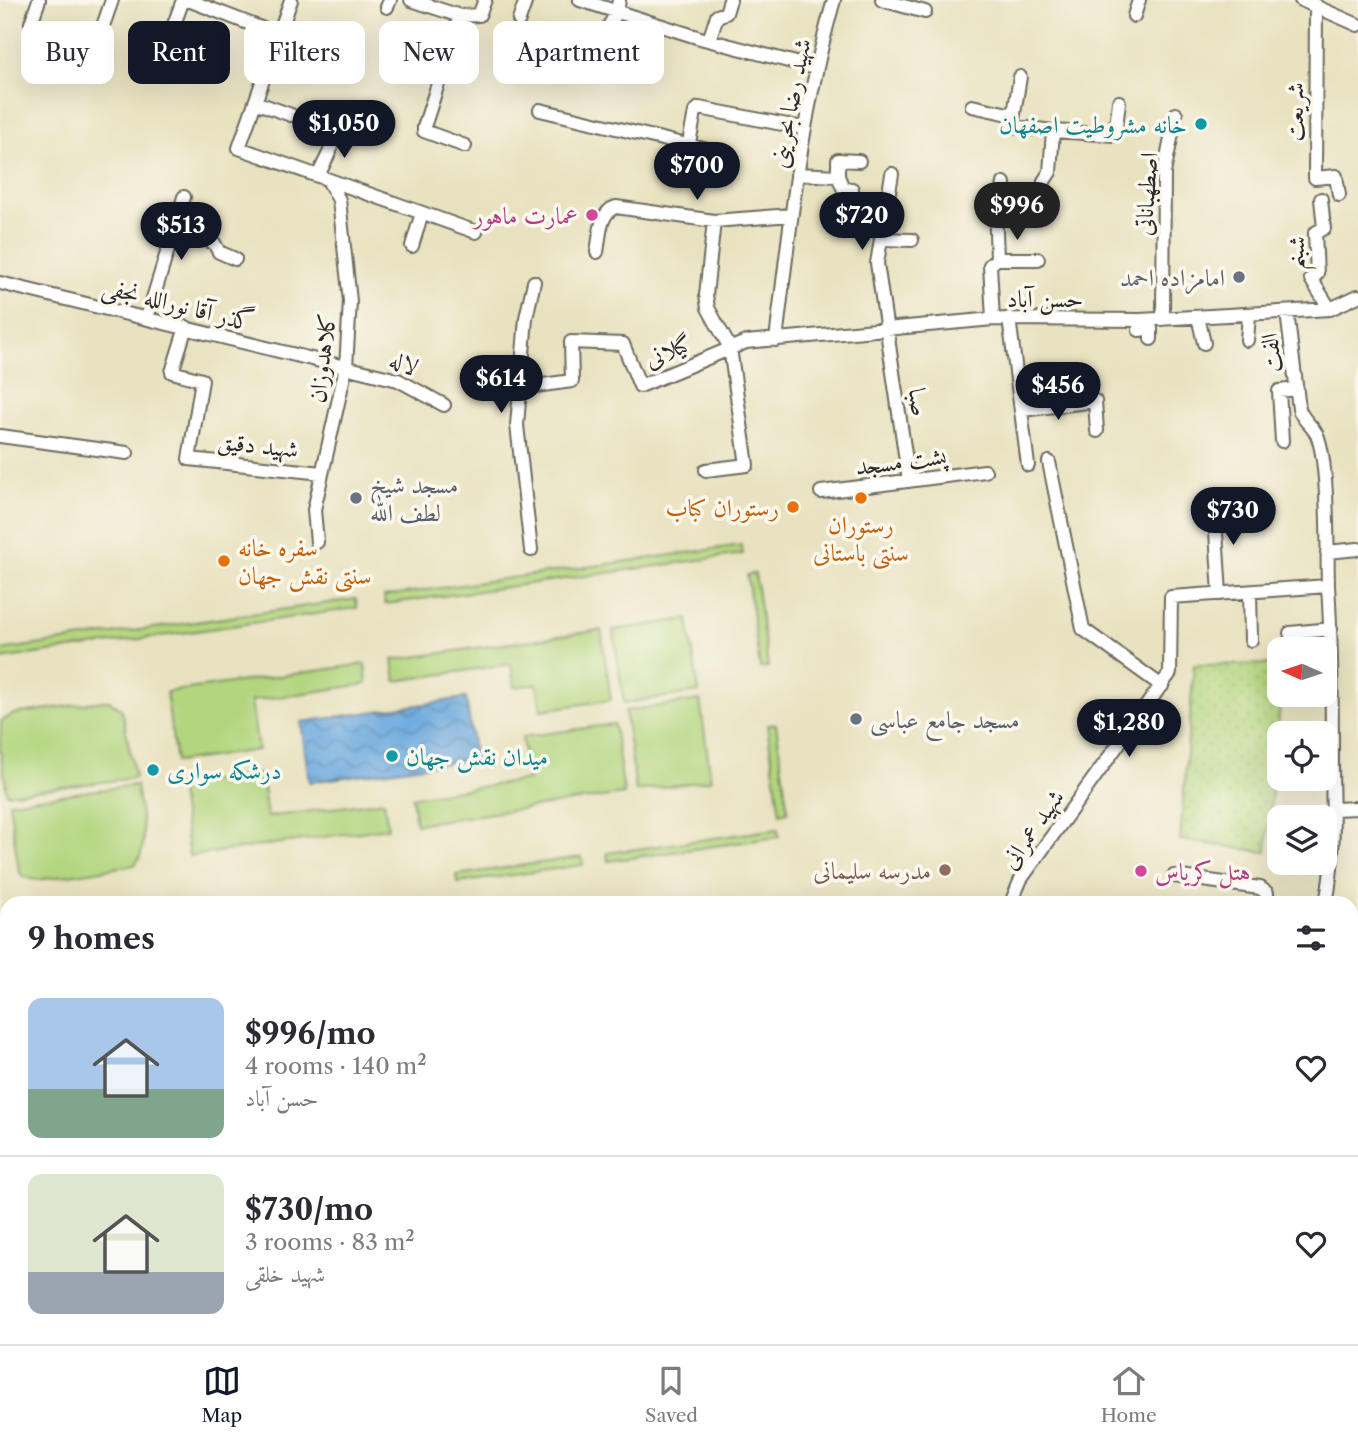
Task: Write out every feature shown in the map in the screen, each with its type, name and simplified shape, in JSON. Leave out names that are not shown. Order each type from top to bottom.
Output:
[{"type":"street","points":[[32,21],[39,0]]},
{"type":"street","points":[[105,21],[112,0]]},
{"type":"street","points":[[177,21],[186,0],[244,26]]},
{"type":"street","points":[[284,21],[291,0]]},
{"type":"street","points":[[413,0],[460,16],[479,15],[485,0]]},
{"type":"street","points":[[519,20],[526,0]]},
{"type":"street","points":[[579,0],[618,6],[709,40],[815,68]]},
{"type":"street","points":[[709,40],[718,16],[726,13],[730,0]]},
{"type":"street","name":"شهید رضا بحرینی","points":[[776,340],[803,128],[815,68],[834,0]]},
{"type":"street","points":[[882,0],[925,12]]},
{"type":"street","points":[[1134,16],[1139,0]]},
{"type":"street","points":[[1301,0],[1358,25]]},
{"type":"street","name":"شریعت","points":[[1316,5],[1315,178],[1336,176],[1339,195]]},
{"type":"street","points":[[460,16],[424,131],[465,146]]},
{"type":"street","points":[[1020,77],[1012,126],[1115,135],[1119,102]]},
{"type":"street","points":[[261,84],[239,148],[476,232]]},
{"type":"street","points":[[255,102],[291,115]]},
{"type":"street","points":[[972,106],[990,103],[1013,116]]},
{"type":"street","points":[[689,143],[695,112],[699,108],[803,128]]},
{"type":"street","points":[[540,110],[689,143],[729,155]]},
{"type":"street","name":"اصطهباناتی","points":[[1163,319],[1164,173],[1176,114]]},
{"type":"street","points":[[323,178],[334,131]]},
{"type":"street","points":[[997,259],[995,205],[1041,204],[1044,181],[1051,172],[1053,131]]},
{"type":"street","points":[[852,189],[843,188],[838,176],[838,160],[859,160]]},
{"type":"street","points":[[797,174],[838,176]]},
{"type":"street","name":"صبا","points":[[892,174],[877,263],[909,481]]},
{"type":"street","name":"کلاهدوزان","points":[[317,542],[314,510],[346,367],[350,301],[339,200],[323,178]]},
{"type":"street","points":[[1001,204],[1004,183]]},
{"type":"street","points":[[147,318],[184,197]]},
{"type":"street","name":"شبنم","points":[[1321,199],[1324,229],[1315,233],[1317,274],[1311,279],[1330,309]]},
{"type":"street","points":[[597,252],[604,216],[616,207],[714,221],[791,215]]},
{"type":"street","points":[[412,246],[422,213]]},
{"type":"street","points":[[706,470],[747,465],[730,348],[708,308],[706,295],[714,221]]},
{"type":"street","points":[[174,226],[214,243],[219,252],[235,259]]},
{"type":"street","points":[[881,239],[912,240]]},
{"type":"street","points":[[993,319],[990,265],[997,259],[1038,259]]},
{"type":"street","points":[[531,550],[517,425],[526,318],[534,282]]},
{"type":"street","name":"گذر آقا نورالله نجفی","points":[[0,283],[346,367]]},
{"type":"street","name":"حسن آباد","points":[[730,348],[746,342],[993,319],[1140,320],[1330,309],[1358,296]]},
{"type":"street","name":"الفت","points":[[1287,312],[1302,419],[1318,437],[1327,552]]},
{"type":"street","points":[[1247,340],[1250,315]]},
{"type":"street","points":[[1198,317],[1204,343]]},
{"type":"street","points":[[1009,318],[1028,465]]},
{"type":"street","points":[[1140,320],[1139,330],[1151,328],[1151,339]]},
{"type":"street","name":"شهید دقیق","points":[[186,327],[172,372],[202,380],[189,459],[322,473]]},
{"type":"street","name":"گیلانی","points":[[521,388],[572,381],[571,342],[623,344],[640,386],[730,348]]},
{"type":"street","name":"لاله","points":[[346,367],[398,380],[444,405]]},
{"type":"street","name":"الفت","points":[[1282,441],[1279,391],[1297,389]]},
{"type":"street","points":[[1022,410],[1095,401],[1097,431]]},
{"type":"street","points":[[0,436],[127,453]]},
{"type":"street","points":[[1048,463],[1083,629],[1161,686]]},
{"type":"street","name":"پشت مسجد","points":[[821,492],[985,471]]},
{"type":"street","points":[[1214,501],[1220,594],[1328,586]]},
{"type":"street","points":[[1334,805],[1327,552],[1358,549]]},
{"type":"street","points":[[1250,592],[1251,640]]},
{"type":"street","name":"شهید عمرانی","points":[[1014,896],[1021,879],[1170,673],[1171,597],[1220,594]]},
{"type":"street","points":[[1290,634],[1331,629]]},
{"type":"street","points":[[1337,809],[1358,808]]},
{"type":"street","points":[[1327,896],[1332,875]]},
{"type":"street","points":[[1174,876],[1260,888],[1267,896]]},
{"type":"green space","points":[[741,545],[743,554],[385,604],[384,596]]},
{"type":"green space","points":[[755,573],[768,667],[760,668],[747,575]]},
{"type":"green space","points":[[356,599],[357,608],[0,659],[0,650]]},
{"type":"green space","points":[[688,619],[699,692],[624,703],[613,630]]},
{"type":"green space","points":[[601,630],[611,700],[541,710],[537,684],[514,687],[511,664],[396,681],[393,660]]},
{"type":"green space","points":[[365,664],[367,684],[251,701],[258,750],[176,762],[166,692]]},
{"type":"green space","points":[[1267,664],[1267,707],[1280,707],[1279,721],[1267,721],[1267,791],[1272,791],[1270,805],[1267,805],[1266,852],[1180,840],[1194,665]]},
{"type":"green space","points":[[700,700],[711,780],[636,791],[625,711]]},
{"type":"green space","points":[[110,701],[122,710],[135,778],[7,794],[0,750],[1,721],[14,714]]},
{"type":"green space","points":[[614,724],[624,794],[416,824],[412,797],[528,780],[522,737]]},
{"type":"green space","points":[[776,724],[788,812],[780,814],[767,725]]},
{"type":"green space","points":[[261,774],[267,817],[384,801],[388,828],[189,856],[179,786]]},
{"type":"green space","points":[[136,785],[143,838],[139,858],[134,865],[37,880],[23,877],[19,871],[9,802]]},
{"type":"green space","points":[[778,829],[779,837],[608,861],[607,853]]},
{"type":"green space","points":[[582,857],[583,865],[457,883],[456,875]]},
{"type":"water","points":[[466,698],[475,759],[309,782],[301,722]]},
{"type":"place","name":"خانه مشروطیت اصفهان","points":[[1201,124]]},
{"type":"place","name":"عمارت ماهور","points":[[592,215]]},
{"type":"place","name":"امامزاده احمد","points":[[1239,277]]},
{"type":"place","name":"مسجد شیخ لطف الله","points":[[356,498]]},
{"type":"place","name":"رستوران سنتی باستانی","points":[[861,498]]},
{"type":"place","name":"رستوران کباب","points":[[793,507]]},
{"type":"place","name":"سفره خانه سنتی نقش جهان","points":[[224,561]]},
{"type":"place","name":"مسجد جامع عباسی","points":[[856,719]]},
{"type":"place","name":"میدان نقش جهان","points":[[392,756]]},
{"type":"place","name":"درشکه سواری","points":[[153,770]]},
{"type":"place","name":"مدرسه سلیمانی","points":[[945,870]]},
{"type":"place","name":"هتل کریاس","points":[[1141,871]]}]
